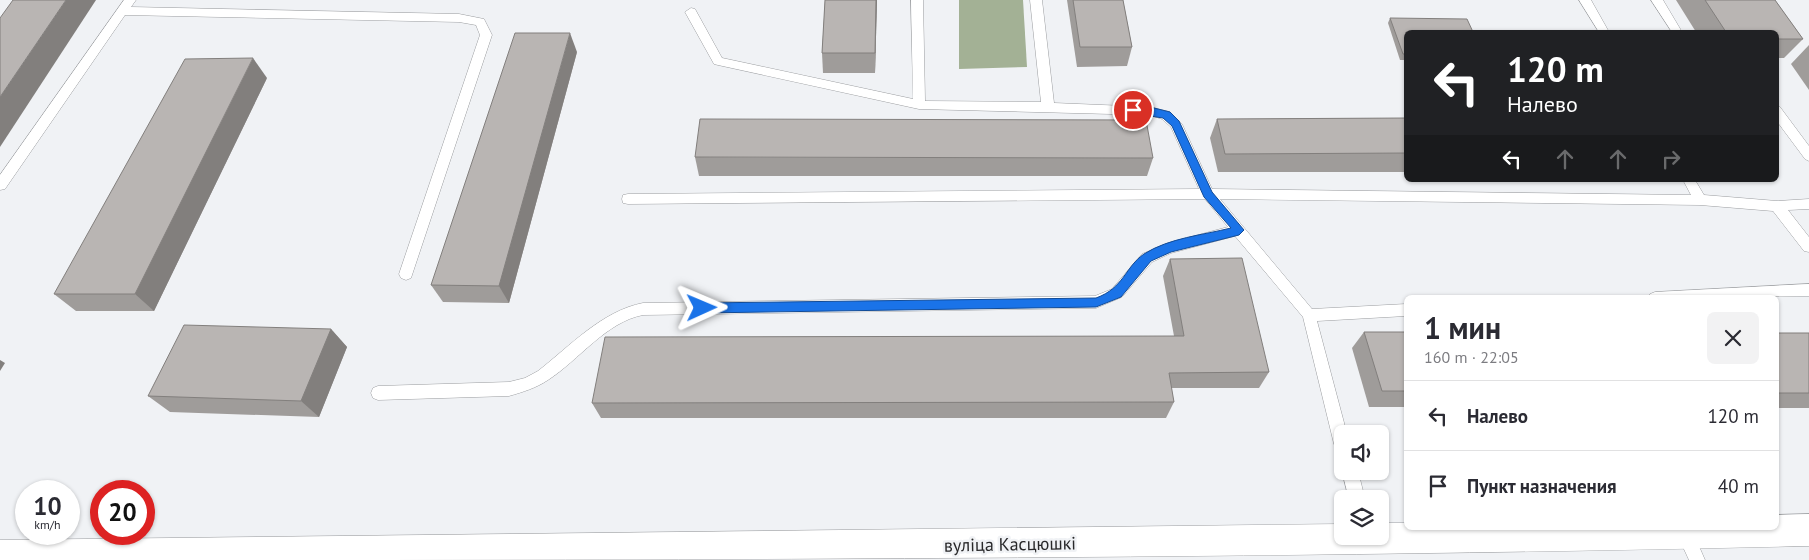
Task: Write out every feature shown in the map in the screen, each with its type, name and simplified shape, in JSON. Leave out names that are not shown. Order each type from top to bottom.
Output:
[{"type":"street","name":"вуліца Касцюшкі","points":[[1389,538],[1691,547],[1809,530]]},
{"type":"street","name":"вуліца Касцюшкі","points":[[0,556],[1195,551],[1334,540]]},
{"type":"lane","points":[[0,185],[130,0]]},
{"type":"lane","points":[[917,0],[919,105]]},
{"type":"lane","points":[[1036,0],[1048,107]]},
{"type":"lane","points":[[1585,0],[1603,30]]},
{"type":"lane","points":[[1657,0],[1676,30]]},
{"type":"lane","points":[[122,11],[459,18],[480,22],[486,35],[406,274]]},
{"type":"lane","points":[[690,12],[718,61],[919,105],[1150,111],[1166,115],[1176,124],[1208,194],[1309,315],[1337,425]]},
{"type":"lane","points":[[1779,114],[1809,156]]},
{"type":"lane","points":[[1690,182],[1700,200]]},
{"type":"lane","points":[[628,200],[1208,194],[1700,200],[1777,206],[1809,204]]},
{"type":"lane","points":[[1777,206],[1809,247]]},
{"type":"lane","points":[[378,393],[509,389],[528,384],[543,376],[612,321],[628,312],[643,309],[1096,302],[1117,293],[1147,258],[1168,248],[1239,230]]},
{"type":"lane","points":[[1713,295],[1809,290]]},
{"type":"lane","points":[[1309,315],[1404,310]]},
{"type":"green space","points":[[959,0],[1023,0],[1027,67],[959,69]]},
{"type":"building","points":[[13,0],[66,0],[0,97],[0,18]]},
{"type":"building","points":[[825,0],[876,0],[875,53],[822,53]]},
{"type":"building","points":[[1073,0],[1123,0],[1132,47],[1080,47]]},
{"type":"building","points":[[1705,0],[1775,0],[1803,39],[1779,39],[1779,30],[1725,30]]},
{"type":"building","points":[[1390,18],[1467,19],[1472,30],[1404,30],[1403,54]]},
{"type":"building","points":[[515,33],[570,33],[499,286],[431,285]]},
{"type":"building","points":[[253,58],[135,294],[54,294],[185,59]]},
{"type":"building","points":[[1404,118],[1404,153],[1225,154],[1217,119]]},
{"type":"building","points":[[700,119],[1146,120],[1153,158],[695,157]]},
{"type":"building","points":[[1242,258],[1269,372],[1169,373],[1174,402],[592,403],[605,337],[1184,336],[1170,259]]},
{"type":"building","points":[[184,325],[331,329],[301,401],[148,396]]},
{"type":"building","points":[[1364,332],[1404,332],[1404,391],[1382,391]]},
{"type":"building","points":[[1779,333],[1809,333],[1809,393],[1779,393]]},
{"type":"route","points":[[702,308],[1096,302],[1107,299],[1117,293],[1147,258],[1168,248],[1239,230],[1208,194],[1176,124],[1166,115],[1150,111],[1133,110]]}]
